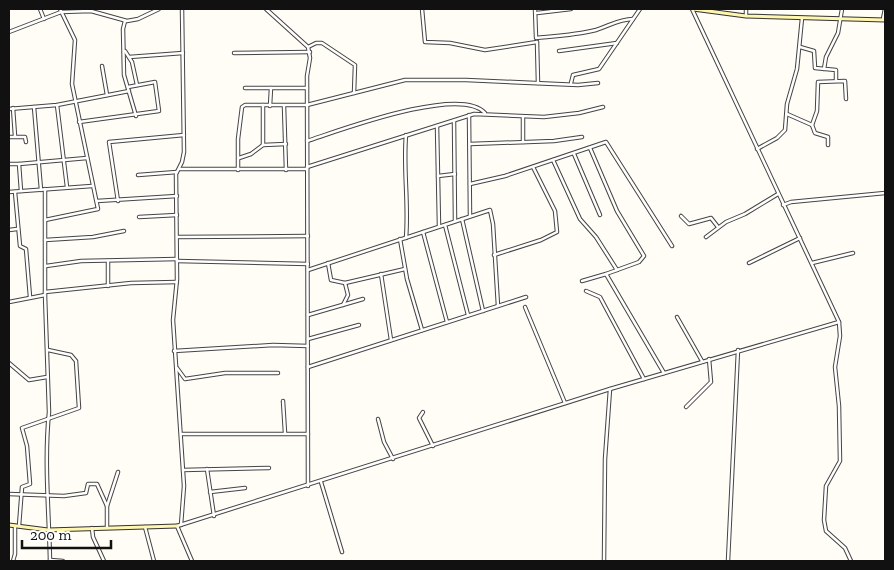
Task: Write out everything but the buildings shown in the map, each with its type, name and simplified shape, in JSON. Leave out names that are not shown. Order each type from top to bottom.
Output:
[{"type":"street","points":[[40,9],[44,19]]},
{"type":"street","points":[[9,32],[44,19],[60,10],[91,10],[125,21],[138,19],[159,9]]},
{"type":"street","points":[[182,9],[184,136],[183,159],[177,170],[177,260],[173,320],[183,470],[184,505],[179,526],[192,561]]},
{"type":"street","points":[[266,9],[308,47],[310,52],[307,88],[308,486]]},
{"type":"street","points":[[422,9],[425,42],[450,43],[485,50],[537,42]]},
{"type":"street","points":[[535,9],[537,13],[538,83]]},
{"type":"street","points":[[537,13],[571,9]]},
{"type":"street","points":[[571,84],[573,75],[598,70],[640,9]]},
{"type":"street","points":[[692,9],[746,16],[841,17],[884,20],[884,9]]},
{"type":"street","points":[[692,9],[839,322],[840,336],[835,367],[839,406],[840,461],[826,486],[824,520],[826,531],[845,548],[851,561]]},
{"type":"street","points":[[746,9],[746,16]]},
{"type":"street","points":[[824,69],[826,57],[837,38],[842,9]]},
{"type":"street","points":[[45,220],[98,210],[79,122],[71,74],[75,40],[60,10]]},
{"type":"street","points":[[757,149],[777,138],[783,131],[787,104],[797,70],[802,16]]},
{"type":"street","points":[[536,38],[575,35],[602,28],[620,20],[633,19]]},
{"type":"street","points":[[125,21],[123,29],[124,75],[136,116]]},
{"type":"street","points":[[308,47],[316,43],[322,43],[354,64],[354,93]]},
{"type":"street","points":[[559,51],[617,43]]},
{"type":"street","points":[[800,47],[814,51],[815,67],[836,70],[836,80]]},
{"type":"street","points":[[124,50],[129,57],[137,85]]},
{"type":"street","points":[[234,53],[310,52]]},
{"type":"street","points":[[129,57],[184,53]]},
{"type":"street","points":[[102,66],[107,95]]},
{"type":"street","points":[[238,170],[242,107],[245,105],[307,105],[405,80],[571,84],[578,86],[598,83]]},
{"type":"street","points":[[828,145],[828,137],[815,133],[812,125],[817,111],[818,82],[836,80],[846,82],[846,99]]},
{"type":"street","points":[[9,109],[57,105],[107,95],[137,85],[156,82],[160,110],[157,113],[79,122]]},
{"type":"street","points":[[245,88],[307,88]]},
{"type":"street","points":[[270,106],[271,88]]},
{"type":"street","points":[[307,140],[423,106],[464,104],[479,108],[486,114]]},
{"type":"street","points":[[57,105],[62,161],[67,188]]},
{"type":"street","points":[[263,105],[263,145]]},
{"type":"street","points":[[284,106],[283,128],[286,144],[286,170]]},
{"type":"street","points":[[34,107],[45,220],[45,293],[49,412],[48,530],[50,561],[63,561]]},
{"type":"street","points":[[138,175],[177,170],[286,170],[307,168],[470,115],[486,114],[500,117],[560,116],[603,107]]},
{"type":"street","points":[[13,108],[15,136]]},
{"type":"street","points":[[787,114],[812,125]]},
{"type":"street","points":[[470,115],[470,216]]},
{"type":"street","points":[[522,117],[523,142]]},
{"type":"street","points":[[454,121],[456,221]]},
{"type":"street","points":[[438,126],[439,226]]},
{"type":"street","points":[[118,201],[109,142],[184,136]]},
{"type":"street","points":[[406,136],[404,164],[406,182],[406,238]]},
{"type":"street","points":[[9,137],[25,137],[26,142]]},
{"type":"street","points":[[470,144],[554,141],[582,137]]},
{"type":"street","points":[[470,184],[533,167],[607,143],[626,176],[672,246]]},
{"type":"street","points":[[238,158],[251,154],[263,145],[286,144]]},
{"type":"street","points":[[582,281],[639,262],[644,256],[617,211],[590,148]]},
{"type":"street","points":[[574,154],[600,215]]},
{"type":"street","points":[[9,164],[87,158]]},
{"type":"street","points":[[553,160],[580,219],[596,237],[616,270]]},
{"type":"street","points":[[19,164],[20,191]]},
{"type":"street","points":[[494,255],[557,232],[554,211],[533,167]]},
{"type":"street","points":[[438,176],[455,174]]},
{"type":"street","points":[[9,192],[92,186]]},
{"type":"street","points":[[15,192],[17,229],[20,246],[26,249],[30,297]]},
{"type":"street","points":[[783,205],[791,202],[885,193]]},
{"type":"street","points":[[706,237],[718,227],[778,194]]},
{"type":"street","points":[[97,202],[176,196]]},
{"type":"street","points":[[308,270],[490,210],[498,306]]},
{"type":"street","points":[[139,217],[177,216]]},
{"type":"street","points":[[681,216],[689,224],[711,218],[718,227]]},
{"type":"street","points":[[462,219],[483,311]]},
{"type":"street","points":[[445,224],[468,316]]},
{"type":"street","points":[[9,230],[17,229]]},
{"type":"street","points":[[45,240],[93,237],[124,231]]},
{"type":"street","points":[[423,232],[448,322]]},
{"type":"street","points":[[177,237],[308,236]]},
{"type":"street","points":[[749,262],[800,238]]},
{"type":"street","points":[[400,240],[405,269],[422,330]]},
{"type":"street","points":[[812,263],[853,253]]},
{"type":"street","points":[[46,266],[76,262],[177,260],[308,264]]},
{"type":"street","points":[[108,261],[108,286]]},
{"type":"street","points":[[328,263],[331,280],[345,283],[405,269]]},
{"type":"street","points":[[381,274],[391,340]]},
{"type":"street","points":[[606,274],[664,372]]},
{"type":"street","points":[[9,302],[45,293],[131,283],[176,282]]},
{"type":"street","points":[[343,305],[348,295],[345,283]]},
{"type":"street","points":[[586,291],[600,297],[644,378]]},
{"type":"street","points":[[308,367],[526,297]]},
{"type":"street","points":[[308,315],[363,299]]},
{"type":"street","points":[[525,307],[565,404]]},
{"type":"street","points":[[677,317],[702,361]]},
{"type":"street","points":[[9,525],[48,530],[179,526],[644,378],[839,322]]},
{"type":"street","points":[[308,339],[359,325]]},
{"type":"street","points":[[174,351],[272,345],[308,346]]},
{"type":"street","points":[[12,561],[15,554],[22,486],[30,484],[27,446],[22,428],[48,421],[79,407],[76,361],[71,355],[47,350]]},
{"type":"street","points":[[728,561],[738,350]]},
{"type":"street","points":[[686,407],[711,382],[710,359]]},
{"type":"street","points":[[9,363],[29,380],[47,377]]},
{"type":"street","points":[[176,366],[185,379],[225,373],[278,373]]},
{"type":"street","points":[[604,561],[606,459],[610,389]]},
{"type":"street","points":[[283,401],[285,433]]},
{"type":"street","points":[[423,412],[419,418],[434,446]]},
{"type":"street","points":[[378,419],[384,442],[392,459]]},
{"type":"street","points":[[181,434],[308,434]]},
{"type":"street","points":[[183,470],[269,468]]},
{"type":"street","points":[[207,469],[214,516]]},
{"type":"street","points":[[107,528],[107,506],[118,472]]},
{"type":"street","points":[[321,482],[342,552]]},
{"type":"street","points":[[9,494],[47,496],[86,493],[88,484],[97,484],[107,506]]},
{"type":"street","points":[[210,492],[245,488]]},
{"type":"street","points":[[145,527],[154,561]]},
{"type":"street","points":[[92,528],[93,537],[104,561]]}]
